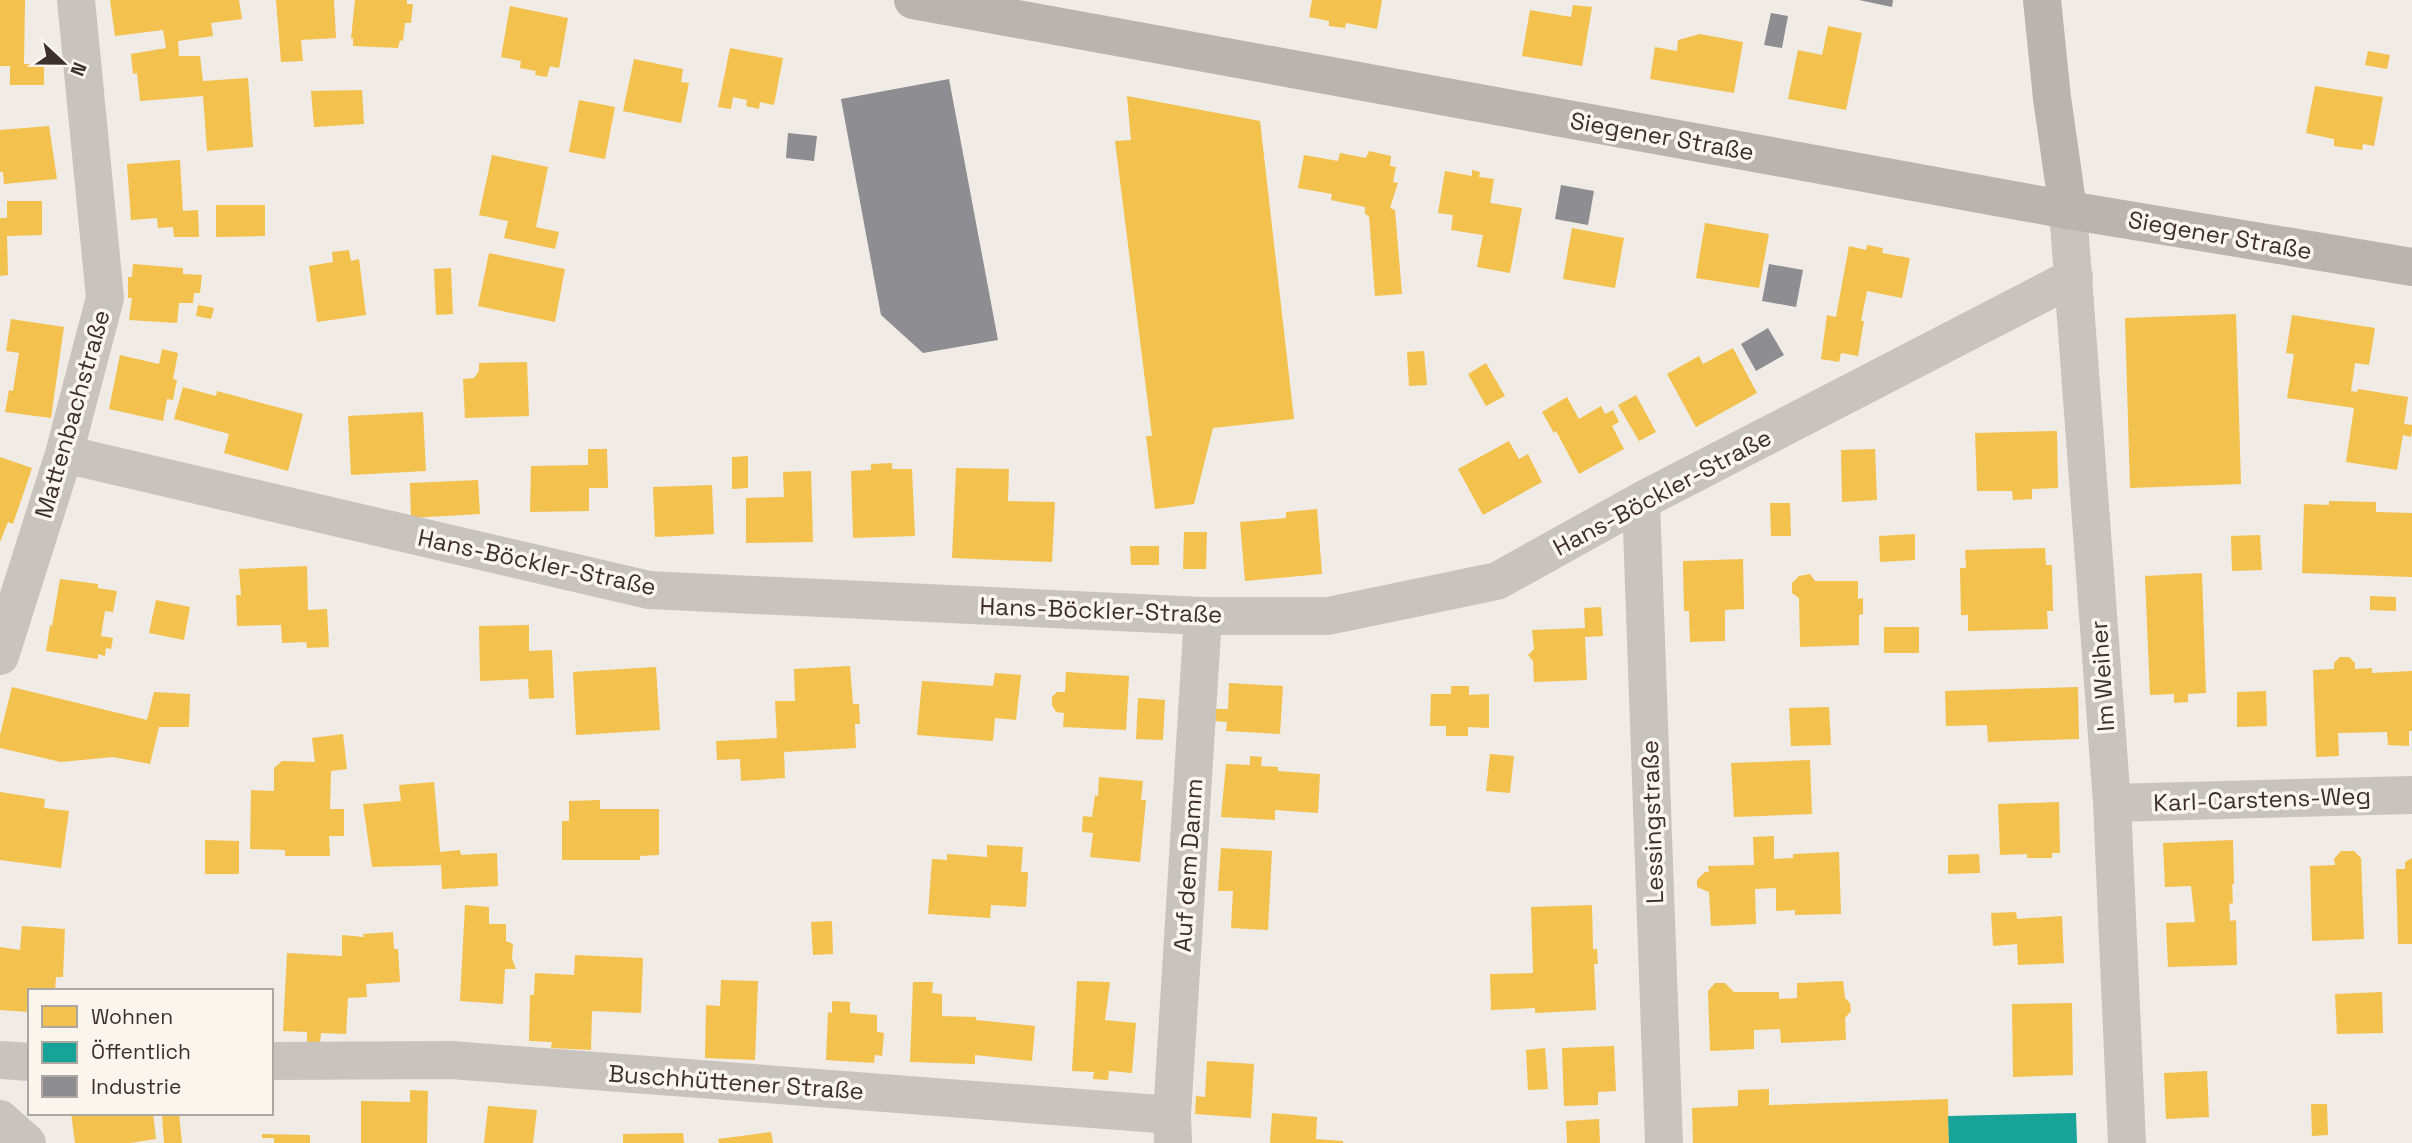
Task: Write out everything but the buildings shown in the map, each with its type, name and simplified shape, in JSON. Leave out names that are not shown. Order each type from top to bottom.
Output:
[{"type":"main road","name":"Siegener Straße","points":[[913,0],[2068,209],[2412,267]]},
{"type":"main road","points":[[2042,0],[2052,98],[2068,209]]},
{"type":"street","name":"Mattenbachstraße","points":[[0,656],[64,454],[105,298],[76,0]]},
{"type":"street","name":"Im Weiher","points":[[2068,209],[2112,803],[2127,1143]]},
{"type":"street","name":"Hans-Böckler-Straße","points":[[64,454],[649,590],[1203,616],[1328,615],[1497,581],[1641,501],[2074,277]]},
{"type":"street","name":"Lessingstraße","points":[[1641,501],[1664,1143]]},
{"type":"street","name":"Auf dem Damm","points":[[1173,1129],[1203,616]]},
{"type":"street","name":"Karl-Carstens-Weg","points":[[2112,803],[2412,794]]},
{"type":"street","points":[[0,1060],[28,1062]]},
{"type":"street","name":"Buschhüttener Straße","points":[[273,1061],[451,1060],[1173,1129]]},
{"type":"street","points":[[0,1119],[27,1143]]}]
